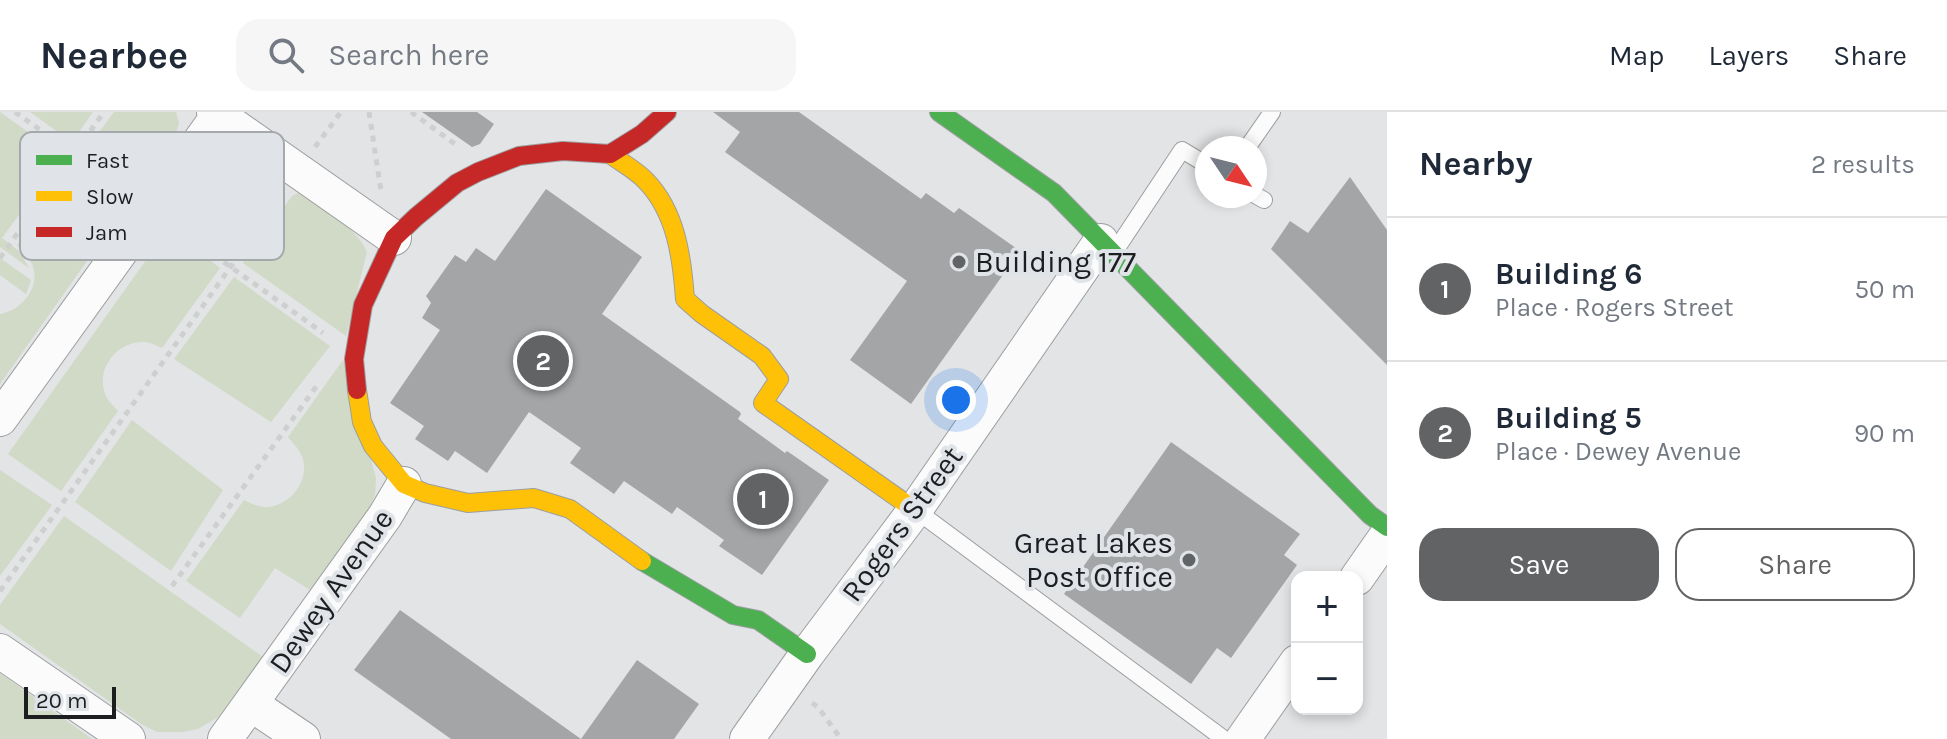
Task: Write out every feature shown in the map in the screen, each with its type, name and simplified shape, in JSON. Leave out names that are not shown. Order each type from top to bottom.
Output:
[{"type":"street","points":[[667,112],[642,134],[610,154],[644,179],[663,202],[676,233],[684,269],[685,299],[762,356],[779,379],[763,403],[915,510]]},
{"type":"street","points":[[939,112],[1054,193],[1370,515],[1387,527]]},
{"type":"street","points":[[205,132],[218,113],[245,132]]},
{"type":"street","name":"Dewey Avenue","points":[[225,739],[385,516],[404,484],[373,446],[362,422],[354,359],[363,305],[384,231],[416,217],[457,183],[519,156],[563,151],[610,154]]},
{"type":"street","points":[[284,160],[384,231]]},
{"type":"street","name":"Rogers Street","points":[[747,739],[1107,247]]},
{"type":"street","points":[[0,419],[115,260]]},
{"type":"street","points":[[404,484],[425,493],[468,503],[534,498],[570,509],[653,569],[733,615],[758,620],[807,654]]},
{"type":"street","points":[[1362,571],[1387,535]]},
{"type":"street","points":[[0,651],[128,739]]},
{"type":"street","points":[[1243,739],[1291,671]]},
{"type":"street","points":[[251,704],[303,739]]},
{"type":"lane","points":[[1255,136],[1272,112]]},
{"type":"lane","points":[[1107,247],[1182,150],[1195,158]]},
{"type":"lane","points":[[915,510],[1224,739]]},
{"type":"path","points":[[15,112],[43,132]]},
{"type":"path","points":[[90,132],[104,112]]},
{"type":"path","points":[[307,159],[341,112]]},
{"type":"path","points":[[369,112],[384,210],[384,231]]},
{"type":"path","points":[[284,192],[288,186]]},
{"type":"path","points":[[0,258],[20,230]]},
{"type":"path","points":[[220,260],[332,339]]},
{"type":"path","points":[[0,591],[235,260]]},
{"type":"path","points":[[172,586],[326,373]]},
{"type":"path","points":[[804,699],[818,707],[841,739]]},
{"type":"green space","points":[[0,112],[28,132],[20,132],[20,213],[2,238],[19,251],[20,260],[24,260],[29,268],[0,247]]},
{"type":"green space","points":[[30,112],[93,112],[79,132],[58,132]]},
{"type":"green space","points":[[114,112],[176,112],[179,123],[176,132],[99,132]]},
{"type":"green space","points":[[298,193],[346,226],[367,252],[346,336],[243,263],[245,260],[284,260],[284,207]]},
{"type":"green space","points":[[0,258],[31,280],[26,294],[0,275]]},
{"type":"green space","points":[[30,260],[88,260],[0,384],[0,314],[16,307],[29,294],[33,287],[34,269]]},
{"type":"green space","points":[[146,260],[209,260],[220,268],[162,348],[146,342],[134,343],[125,346],[110,359],[103,376],[103,386],[107,398],[118,411],[61,491],[8,454]]},
{"type":"green space","points":[[234,277],[330,346],[271,422],[174,359]]},
{"type":"green space","points":[[343,360],[376,478],[375,495],[368,510],[310,590],[275,568],[240,618],[186,581],[244,500],[269,507],[285,501],[297,490],[303,475],[303,459],[288,437]]},
{"type":"green space","points":[[132,420],[223,490],[171,571],[75,502]]},
{"type":"green space","points":[[0,470],[52,505],[0,576]]},
{"type":"green space","points":[[64,516],[263,657],[218,717],[198,729],[157,732],[141,724],[0,624],[0,605]]},
{"type":"green space","points":[[0,673],[92,739],[0,739]]},
{"type":"building","points":[[422,112],[477,112],[494,124],[480,144],[472,147]]},
{"type":"building","name":"Building 177","points":[[713,112],[799,112],[921,199],[926,193],[954,213],[959,208],[1020,251],[911,404],[850,360],[907,281],[725,152],[740,132]]},
{"type":"building","points":[[1350,177],[1387,230],[1387,365],[1271,249],[1290,221],[1308,233]]},
{"type":"building","points":[[546,189],[642,257],[602,314],[740,412],[738,419],[829,480],[762,575],[719,546],[724,540],[677,507],[672,514],[624,481],[614,494],[570,463],[581,448],[529,412],[487,473],[455,451],[448,461],[415,439],[424,426],[390,403],[440,330],[422,318],[431,303],[426,296],[455,255],[466,262],[476,248],[495,261]]},
{"type":"building","name":"Great Lakes Post Office","points":[[1171,442],[1300,534],[1284,555],[1297,565],[1231,658],[1217,648],[1191,684],[1064,594]]},
{"type":"building","points":[[400,610],[581,739],[451,739],[354,670]]},
{"type":"building","points":[[637,660],[699,704],[674,739],[581,739]]},
{"type":"traffic: fast","points":[[939,112],[1054,193],[1370,515],[1387,527]]},
{"type":"traffic: fast","points":[[642,561],[733,615],[758,620],[807,654]]},
{"type":"traffic: slow","points":[[610,154],[642,177],[664,207],[676,236],[685,299],[762,356],[779,379],[763,403],[915,510]]},
{"type":"traffic: slow","points":[[357,390],[362,422],[373,446],[404,484],[425,493],[468,503],[534,498],[570,509],[642,561]]},
{"type":"traffic: jam","points":[[357,390],[354,359],[363,305],[394,238],[416,217],[457,183],[478,172],[519,156],[563,151],[610,154],[642,134],[667,112]]},
{"type":"place","name":"Building 177","points":[[959,262]]},
{"type":"place","name":"Building 5","points":[[543,361]]},
{"type":"place","name":"Building 6","points":[[763,499]]},
{"type":"place","name":"Great Lakes Post Office","points":[[1189,560]]}]
